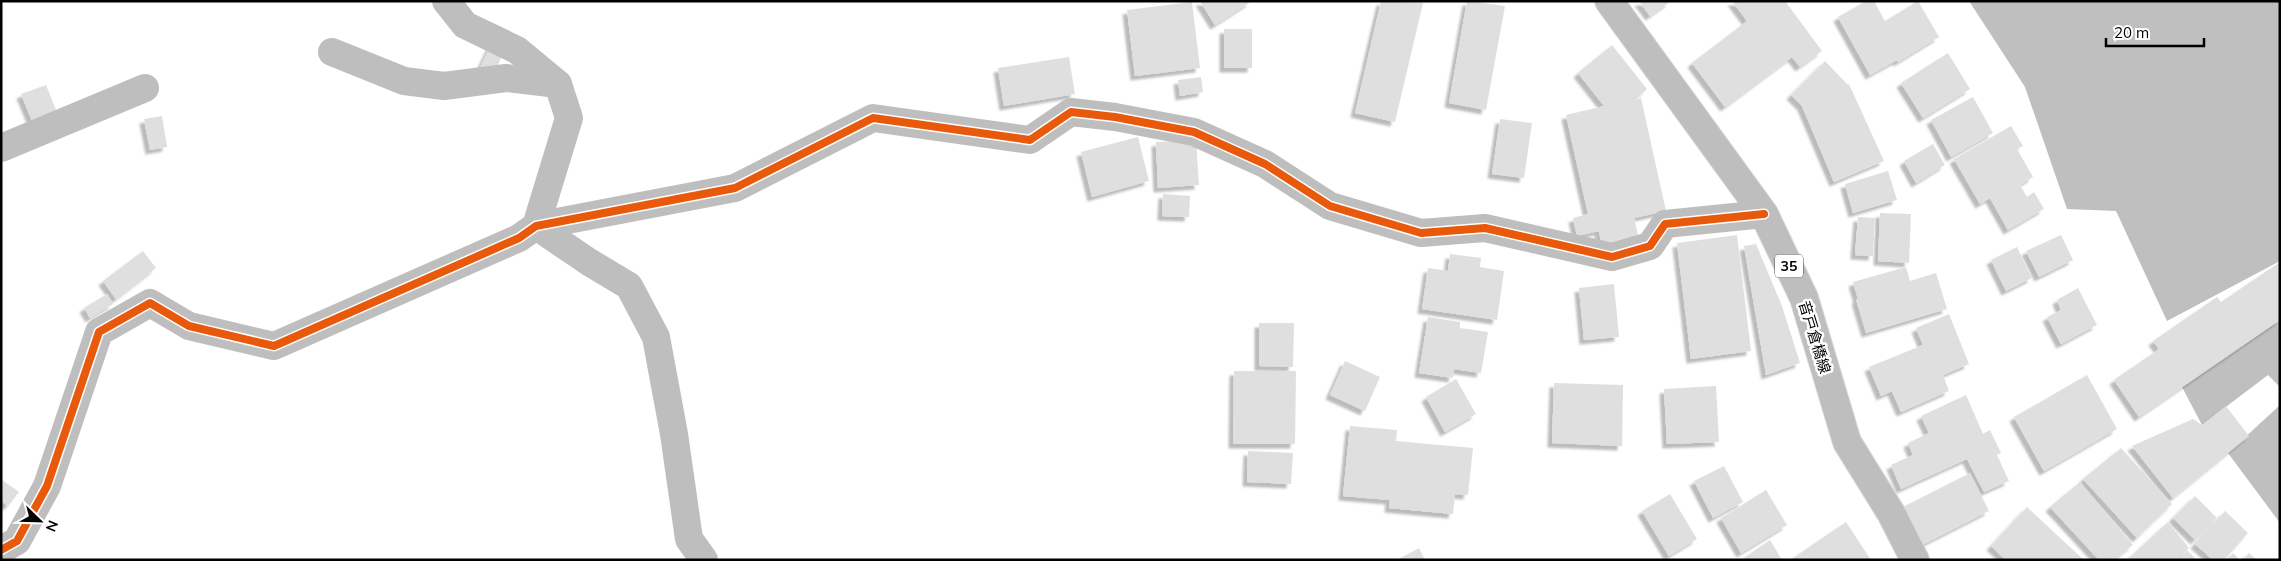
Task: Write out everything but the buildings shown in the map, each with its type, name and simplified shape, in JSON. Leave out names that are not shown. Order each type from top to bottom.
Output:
[{"type":"street","points":[[446,1],[465,25],[516,50],[558,84],[569,118],[536,226]]},
{"type":"street","name":"音戸倉橋線","points":[[1609,1],[1764,214],[1804,298],[1847,442],[1891,513],[1908,557]]},
{"type":"street","points":[[332,52],[404,81],[444,86],[506,78],[558,84]]},
{"type":"street","points":[[1,148],[146,88]]},
{"type":"street","points":[[1,550],[16,541],[47,486],[99,332],[150,303],[188,326],[274,346],[519,238],[536,226],[735,188],[873,118],[1030,140],[1070,112],[1114,117],[1194,132],[1265,164],[1330,206],[1421,234],[1485,228],[1612,257],[1650,246],[1665,224],[1764,214]]},
{"type":"street","points":[[536,226],[589,262],[629,286],[656,336],[674,434],[689,539],[704,560]]},
{"type":"shaded area","points":[[1969,1],[2280,1],[2280,261],[2167,321],[2116,211],[2067,209],[2025,87]]},
{"type":"shaded area","points":[[2280,320],[2280,387],[2268,375],[2202,425],[2182,387]]},
{"type":"shaded area","points":[[2280,405],[2280,523],[2228,453]]},
{"type":"cycle path","points":[[1,550],[17,541],[47,486],[99,332],[150,303],[189,326],[274,346],[519,238],[536,226],[735,188],[873,118],[1030,140],[1071,112],[1115,117],[1194,132],[1265,164],[1330,206],[1421,233],[1485,228],[1612,257],[1650,246],[1665,224],[1764,214]]}]
